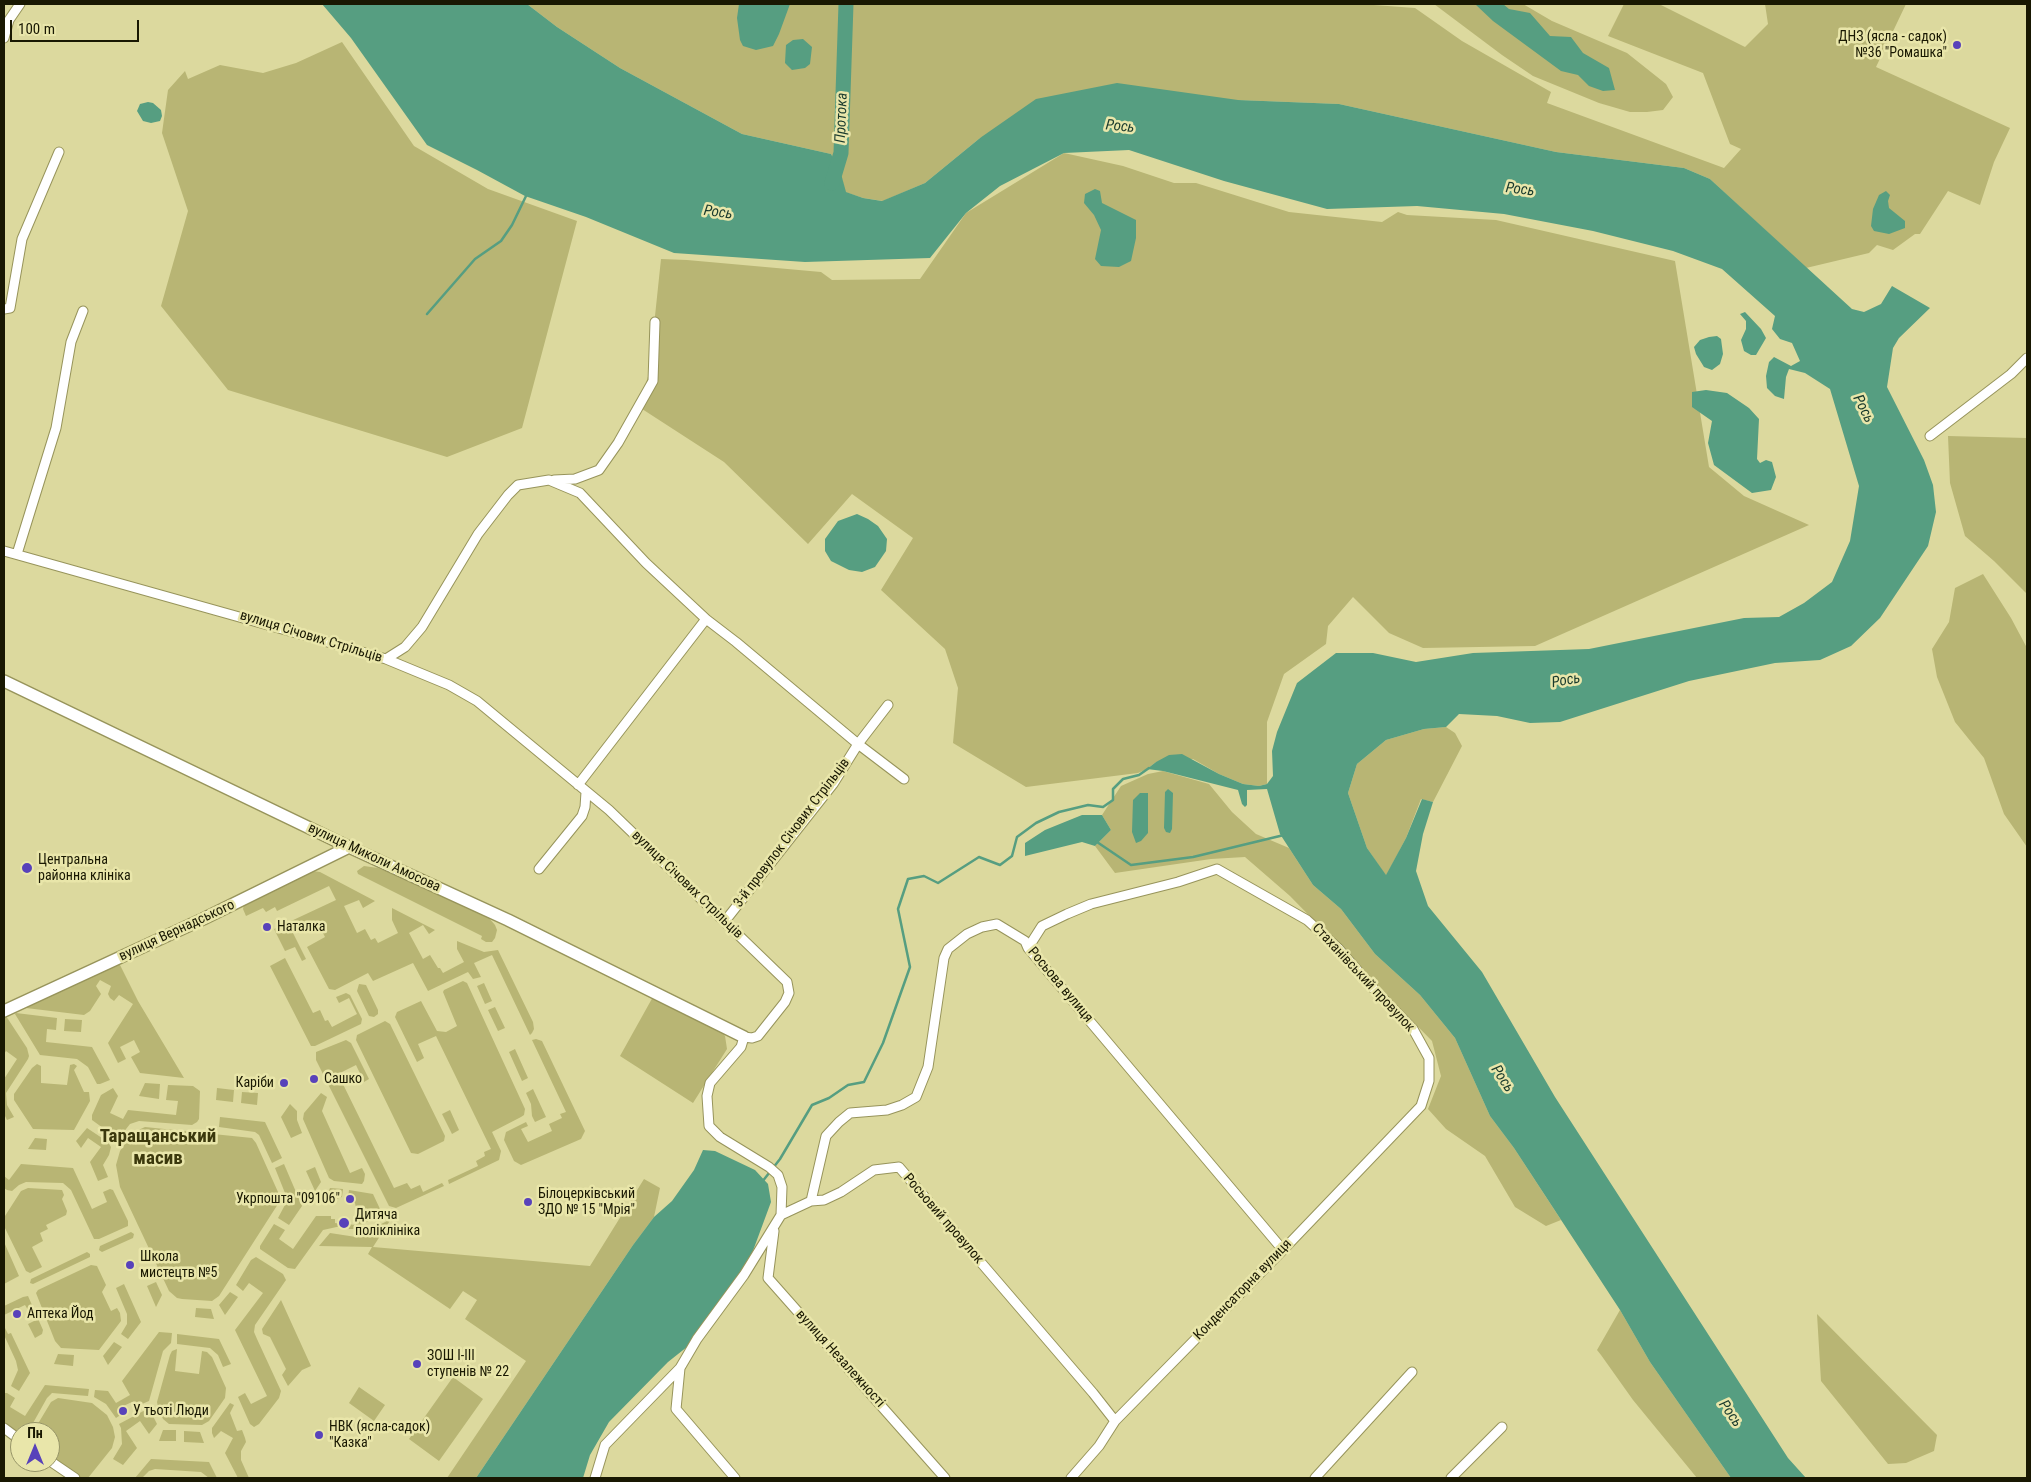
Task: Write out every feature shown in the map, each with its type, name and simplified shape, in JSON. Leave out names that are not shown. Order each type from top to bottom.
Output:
[{"type":"street","points":[[4,38],[9,20],[20,4]]},
{"type":"street","points":[[4,309],[10,308],[22,239],[59,152]]},
{"type":"street","points":[[17,554],[56,428],[71,342],[83,311]]},
{"type":"street","points":[[386,659],[405,647],[422,627],[478,534],[518,485],[549,480],[575,479],[599,470],[618,443],[653,381],[655,322]]},
{"type":"street","points":[[1930,436],[2011,374],[2027,358]]},
{"type":"street","name":"3-й провулок Січових Стрільців","points":[[549,480],[580,493],[646,562],[706,619],[858,744],[904,779]]},
{"type":"street","name":"вулиця Січових Стрільців","points":[[4,551],[153,591],[386,659],[449,685],[477,701],[609,810],[787,982],[789,993],[764,1030],[758,1036],[752,1038],[744,1037]]},
{"type":"street","points":[[578,785],[706,619]]},
{"type":"street","name":"вулиця Миколи Амосова","points":[[4,681],[350,847],[508,920],[744,1037]]},
{"type":"street","name":"3-й провулок Січових Стрільців","points":[[724,921],[833,784],[858,744],[888,705]]},
{"type":"street","points":[[539,868],[582,816],[586,792]]},
{"type":"street","name":"вулиця Вернадського","points":[[4,1011],[203,919],[350,847]]},
{"type":"street","name":"Стаханівський провулок","points":[[1028,948],[1042,926],[1067,914],[1091,904],[1178,882],[1217,869],[1307,920],[1338,948],[1373,988],[1414,1029],[1429,1058],[1429,1081],[1421,1106]]},
{"type":"street","name":"Росьова вулиця","points":[[811,1201],[826,1136],[839,1122],[850,1113],[887,1110],[902,1105],[916,1097],[928,1067],[944,958],[948,949],[967,934],[982,927],[997,924],[1024,941],[1283,1250]]},
{"type":"street","points":[[595,1478],[605,1445],[680,1368],[697,1339],[722,1306],[781,1215],[782,1187],[773,1170],[720,1137],[709,1126],[707,1096],[710,1083],[740,1047],[744,1037]]},
{"type":"street","name":"Конденсаторна вулиця","points":[[1071,1478],[1099,1446],[1115,1421],[1421,1106]]},
{"type":"street","name":"Росьовий провулок","points":[[781,1215],[811,1201],[824,1200],[841,1192],[874,1170],[899,1167],[1115,1421]]},
{"type":"street","name":"вулиця Незалежності","points":[[774,1228],[768,1278],[945,1478]]},
{"type":"street","points":[[680,1368],[676,1409],[735,1478]]},
{"type":"street","points":[[1315,1478],[1412,1372]]},
{"type":"street","points":[[1451,1478],[1502,1427]]},
{"type":"street","points":[[60,1468],[75,1478]]},
{"type":"shaded area","points":[[527,4],[1360,4],[1415,8],[1462,41],[1551,92],[1547,103],[1724,168],[1741,149],[1730,144],[1703,73],[1608,36],[1624,4],[1659,4],[1745,47],[1768,24],[1765,4],[1906,4],[1876,67],[2010,128],[1994,162],[1980,205],[1948,191],[1920,234],[1915,234],[1893,250],[1877,245],[1869,253],[1806,268],[1710,179],[1684,168],[1556,152],[1339,104],[1238,100],[980,138],[925,183],[883,201],[863,198],[845,192],[840,170],[831,154],[742,134],[620,68],[557,27]]},
{"type":"shaded area","points":[[1434,4],[1523,4],[1552,21],[1627,53],[1666,84],[1673,97],[1663,110],[1647,112],[1630,112],[1599,103],[1533,76]]},
{"type":"shaded area","points":[[342,42],[414,146],[488,189],[577,221],[522,428],[447,457],[228,390],[161,306],[188,211],[162,133],[168,90],[185,71],[188,79],[220,65],[263,73],[296,63]]},
{"type":"shaded area","points":[[1064,153],[1123,166],[1174,183],[1196,183],[1289,212],[1382,222],[1398,212],[1407,215],[1496,220],[1675,261],[1709,467],[1744,496],[1809,525],[1535,646],[1423,648],[1389,633],[1353,597],[1328,626],[1326,644],[1284,674],[1267,722],[1267,784],[1259,786],[1243,784],[1219,774],[1193,759],[1156,762],[1138,773],[1026,787],[953,743],[958,688],[945,649],[881,590],[913,538],[852,494],[808,544],[724,462],[639,407],[649,373],[661,259],[821,272],[832,280],[920,279],[966,213]]},
{"type":"shaded area","points":[[1948,436],[2027,438],[2027,594],[1994,561],[1965,536],[1950,483]]},
{"type":"shaded area","points":[[1983,574],[2011,618],[2027,648],[2027,847],[2004,814],[1984,758],[1955,722],[1937,677],[1932,649],[1949,622],[1955,588]]},
{"type":"shaded area","points":[[1446,727],[1455,733],[1462,746],[1433,802],[1421,799],[1406,838],[1386,876],[1367,848],[1348,793],[1357,764],[1386,740],[1424,729]]},
{"type":"shaded area","points":[[1163,771],[1209,784],[1232,812],[1256,834],[1289,848],[1313,885],[1341,909],[1375,954],[1420,995],[1455,1038],[1490,1116],[1514,1148],[1561,1220],[1546,1226],[1515,1207],[1485,1156],[1446,1129],[1428,1109],[1441,1076],[1432,1041],[1290,896],[1245,857],[1211,859],[1115,873],[1095,846],[1111,830],[1102,815],[1121,786],[1148,774]]},
{"type":"shaded area","points":[[364,866],[378,868],[403,878],[489,918],[497,930],[495,938],[492,942],[486,942],[481,939],[482,936],[358,874],[357,871]]},
{"type":"shaded area","points":[[313,871],[320,872],[375,901],[363,908],[359,900],[344,906],[357,933],[365,929],[371,940],[375,938],[378,943],[398,933],[392,920],[392,908],[435,930],[429,934],[423,925],[409,933],[423,959],[430,955],[443,973],[464,962],[457,949],[457,941],[484,952],[498,950],[533,1022],[534,1029],[532,1033],[530,1035],[492,955],[474,963],[481,977],[473,979],[468,972],[428,991],[413,963],[373,981],[368,973],[335,990],[329,989],[307,947],[325,937],[317,921],[293,933],[306,959],[302,961],[295,947],[285,951],[274,929],[336,900],[329,886],[277,911],[275,907],[266,912],[263,908],[246,916],[243,909],[244,904]]},
{"type":"shaded area","points":[[285,958],[313,1013],[320,1010],[325,1021],[328,1020],[332,1027],[357,1014],[349,998],[339,1003],[336,997],[346,993],[350,995],[362,1019],[361,1024],[315,1046],[311,1046],[270,966]]},
{"type":"shaded area","points":[[119,963],[138,1001],[184,1078],[140,1073],[131,1057],[140,1052],[134,1040],[120,1047],[126,1059],[118,1063],[108,1043],[133,1004],[119,995],[114,1001],[108,994],[111,986],[100,980],[96,986],[101,994],[90,1011],[84,1015],[26,1008]]},
{"type":"shaded area","points":[[463,981],[467,983],[525,1109],[524,1115],[492,1132],[501,1151],[499,1160],[449,1184],[448,1180],[478,1166],[476,1161],[485,1156],[484,1152],[491,1149],[436,1036],[418,1044],[424,1058],[417,1062],[395,1017],[397,1012],[421,1001],[437,1031],[446,1032],[457,1026],[443,992]]},
{"type":"shaded area","points":[[484,983],[492,1001],[485,1004],[477,986]]},
{"type":"shaded area","points":[[359,984],[366,985],[378,1010],[378,1014],[374,1017],[369,1016],[357,991]]},
{"type":"shaded area","points":[[654,995],[720,1029],[725,1036],[727,1049],[693,1103],[620,1056]]},
{"type":"shaded area","points":[[495,1007],[505,1028],[498,1031],[488,1010]]},
{"type":"shaded area","points":[[16,1013],[57,1018],[56,1030],[47,1029],[46,1042],[92,1047],[110,1080],[97,1084],[88,1067],[77,1059],[40,1055]]},
{"type":"shaded area","points":[[6,1016],[27,1048],[29,1056],[6,1093],[7,1105],[14,1117],[7,1120],[4,1114],[4,1079],[17,1059],[6,1051],[4,1054],[4,1017]]},
{"type":"shaded area","points":[[65,1019],[82,1020],[81,1032],[64,1031]]},
{"type":"shaded area","points":[[385,1021],[390,1024],[445,1136],[444,1141],[418,1154],[411,1153],[356,1040],[357,1035]]},
{"type":"shaded area","points":[[346,1040],[351,1043],[369,1079],[364,1082],[356,1065],[338,1074],[394,1188],[407,1183],[411,1189],[420,1185],[423,1192],[442,1183],[444,1186],[396,1208],[389,1206],[316,1060],[316,1052]]},
{"type":"shaded area","points":[[532,1040],[542,1041],[585,1131],[581,1139],[521,1165],[514,1161],[504,1140],[506,1132],[526,1122],[528,1126],[521,1129],[528,1142],[552,1131],[549,1124],[562,1118],[560,1114],[566,1112]]},
{"type":"shaded area","points":[[515,1049],[528,1078],[522,1081],[509,1052]]},
{"type":"shaded area","points":[[37,1064],[41,1066],[41,1083],[67,1085],[70,1065],[74,1064],[77,1066],[74,1070],[84,1092],[89,1092],[90,1101],[74,1130],[33,1129],[14,1100],[14,1094],[32,1068]]},
{"type":"shaded area","points":[[145,1083],[160,1084],[159,1099],[139,1096]]},
{"type":"shaded area","points":[[168,1085],[193,1086],[200,1091],[199,1119],[197,1122],[192,1125],[139,1121],[130,1124],[119,1138],[92,1120],[92,1115],[101,1095],[113,1088],[118,1096],[110,1113],[123,1119],[128,1110],[176,1115],[178,1101],[166,1100]]},
{"type":"shaded area","points":[[217,1088],[234,1090],[233,1102],[216,1100]]},
{"type":"shaded area","points":[[533,1089],[546,1117],[535,1122],[532,1116],[531,1104],[526,1093]]},
{"type":"shaded area","points":[[242,1092],[258,1093],[257,1105],[241,1103]]},
{"type":"shaded area","points":[[321,1093],[327,1097],[322,1111],[350,1173],[362,1168],[365,1174],[362,1184],[334,1181],[329,1178],[303,1119],[304,1113]]},
{"type":"shaded area","points":[[290,1104],[297,1111],[297,1120],[302,1133],[291,1138],[281,1117]]},
{"type":"shaded area","points":[[450,1110],[459,1130],[452,1134],[442,1114]]},
{"type":"shaded area","points":[[220,1117],[265,1122],[282,1158],[272,1163],[259,1135],[255,1132],[219,1127]]},
{"type":"shaded area","points":[[145,1127],[252,1138],[278,1192],[278,1204],[219,1296],[212,1301],[177,1298],[169,1291],[120,1187],[116,1165],[120,1151],[132,1133]]},
{"type":"shaded area","points":[[87,1128],[108,1142],[111,1147],[103,1165],[108,1177],[98,1181],[90,1162],[101,1147],[88,1138],[81,1148],[76,1141]]},
{"type":"shaded area","points":[[35,1138],[47,1139],[46,1150],[28,1149]]},
{"type":"shaded area","points":[[21,1164],[73,1168],[92,1209],[107,1202],[103,1192],[110,1189],[113,1190],[128,1221],[128,1226],[99,1239],[94,1239],[71,1190],[63,1183],[26,1182],[12,1191],[7,1190],[4,1188],[4,1176],[9,1180]]},
{"type":"shaded area","points":[[284,1164],[302,1206],[289,1225],[278,1218],[287,1198],[275,1168]]},
{"type":"shaded area","points":[[315,1167],[321,1182],[315,1191],[306,1171]]},
{"type":"shaded area","points":[[644,1179],[660,1188],[654,1217],[633,1245],[476,1478],[447,1478],[526,1361],[465,1319],[477,1300],[463,1291],[450,1309],[368,1254],[372,1247],[319,1246],[330,1233],[356,1237],[391,1219],[373,1247],[590,1266]]},
{"type":"shaded area","points":[[28,1188],[62,1190],[64,1195],[62,1199],[67,1211],[66,1215],[46,1225],[48,1229],[40,1233],[43,1241],[32,1247],[42,1267],[30,1273],[26,1271],[4,1226],[5,1216],[21,1191]]},
{"type":"shaded area","points":[[330,1188],[343,1189],[342,1197],[336,1199],[336,1202],[325,1200]]},
{"type":"shaded area","points":[[349,1190],[373,1194],[380,1209],[378,1216],[353,1229],[349,1229],[346,1224],[356,1225],[357,1221],[360,1221],[361,1212],[357,1212],[355,1203],[352,1203],[352,1198],[348,1198]]},
{"type":"shaded area","points":[[316,1216],[331,1216],[331,1219],[335,1219],[335,1223],[342,1224],[341,1226],[323,1230],[295,1269],[288,1268],[260,1249],[274,1224],[285,1230],[279,1239],[293,1249]]},
{"type":"shaded area","points":[[131,1232],[134,1234],[133,1238],[102,1252],[99,1250],[100,1246]]},
{"type":"shaded area","points":[[4,1242],[19,1276],[4,1284]]},
{"type":"shaded area","points":[[87,1252],[90,1254],[90,1257],[33,1284],[30,1283],[31,1279]]},
{"type":"shaded area","points":[[256,1257],[283,1274],[286,1280],[255,1325],[254,1332],[281,1391],[279,1398],[259,1424],[254,1427],[250,1424],[238,1397],[245,1393],[251,1404],[267,1396],[235,1330],[263,1293],[249,1283],[243,1291],[236,1285],[251,1260]]},
{"type":"shaded area","points":[[91,1265],[97,1266],[106,1285],[102,1292],[111,1311],[117,1308],[121,1321],[99,1350],[61,1348],[55,1341],[36,1293],[38,1290]]},
{"type":"shaded area","points":[[156,1282],[162,1295],[156,1307],[147,1286]]},
{"type":"shaded area","points":[[124,1284],[141,1322],[128,1339],[121,1334],[127,1324],[127,1314],[116,1288]]},
{"type":"shaded area","points":[[230,1292],[238,1297],[225,1315],[219,1305]]},
{"type":"shaded area","points":[[28,1296],[43,1330],[42,1334],[35,1338],[28,1324],[36,1320],[30,1309],[28,1310],[25,1305],[4,1315],[4,1306]]},
{"type":"shaded area","points":[[281,1300],[311,1366],[302,1370],[288,1386],[282,1375],[286,1369],[270,1337],[263,1334],[262,1329]]},
{"type":"shaded area","points":[[196,1308],[211,1309],[214,1319],[195,1317]]},
{"type":"shaded area","points":[[1620,1310],[1650,1362],[1731,1478],[1697,1478],[1633,1400],[1597,1350]]},
{"type":"shaded area","points":[[1817,1314],[1937,1435],[1934,1451],[1906,1463],[1888,1464],[1821,1381]]},
{"type":"shaded area","points":[[4,1326],[8,1334],[11,1333],[30,1373],[19,1391],[11,1386],[18,1370],[4,1335]]},
{"type":"shaded area","points":[[159,1332],[172,1333],[171,1343],[163,1351],[149,1401],[135,1407],[132,1402],[119,1408],[122,1414],[116,1418],[106,1404],[94,1397],[95,1390],[108,1391],[116,1403],[130,1395],[122,1381]]},
{"type":"shaded area","points":[[177,1334],[219,1339],[231,1364],[223,1367],[218,1355],[210,1348],[177,1344]]},
{"type":"shaded area","points":[[114,1342],[122,1347],[108,1365],[103,1356]]},
{"type":"shaded area","points":[[177,1349],[175,1371],[199,1374],[202,1351],[207,1352],[212,1357],[226,1388],[225,1398],[209,1421],[202,1425],[169,1424],[163,1419],[158,1407],[157,1402],[170,1355],[172,1351]]},
{"type":"shaded area","points":[[58,1354],[74,1355],[73,1366],[54,1364]]},
{"type":"shaded area","points":[[453,1377],[483,1399],[439,1461],[409,1439]]},
{"type":"shaded area","points":[[45,1385],[89,1389],[88,1396],[52,1393],[47,1398],[34,1422],[10,1422],[10,1429],[4,1425],[4,1393],[15,1398],[10,1407],[25,1416]]},
{"type":"shaded area","points":[[359,1387],[385,1405],[374,1421],[349,1403]]},
{"type":"shaded area","points":[[58,1398],[92,1403],[107,1415],[113,1427],[115,1437],[112,1448],[88,1478],[81,1478],[60,1464],[60,1422],[39,1422],[51,1402]]},
{"type":"shaded area","points":[[230,1403],[234,1405],[230,1413],[237,1431],[242,1430],[245,1438],[246,1442],[241,1451],[241,1460],[249,1478],[238,1478],[225,1453],[233,1438],[221,1431],[214,1438],[212,1433],[212,1428]]},
{"type":"shaded area","points":[[149,1408],[157,1424],[149,1434],[140,1421],[126,1431],[137,1448],[123,1465],[113,1459],[122,1444],[119,1424]]},
{"type":"shaded area","points":[[163,1430],[176,1430],[176,1441],[159,1441]]},
{"type":"shaded area","points":[[184,1431],[200,1432],[204,1443],[184,1442]]},
{"type":"shaded area","points":[[151,1459],[209,1462],[217,1478],[209,1478],[201,1472],[155,1469],[149,1471],[142,1478],[135,1478]]},
{"type":"water","name":"Рось","points":[[322,4],[527,4],[557,27],[620,68],[742,134],[831,154],[840,170],[846,192],[863,198],[882,201],[925,183],[980,138],[1036,99],[1117,83],[1238,100],[1339,104],[1556,152],[1684,168],[1710,179],[1852,309],[1864,312],[1881,304],[1892,286],[1930,308],[1899,338],[1893,348],[1887,387],[1924,460],[1933,485],[1936,512],[1928,546],[1880,618],[1851,646],[1820,660],[1775,663],[1689,681],[1560,722],[1530,723],[1497,716],[1459,714],[1446,727],[1424,729],[1386,740],[1357,764],[1348,793],[1367,848],[1386,875],[1406,838],[1422,799],[1433,802],[1423,834],[1416,871],[1428,906],[1482,972],[1555,1097],[1788,1458],[1806,1478],[1731,1478],[1650,1362],[1620,1310],[1514,1148],[1490,1116],[1455,1038],[1420,995],[1375,954],[1341,909],[1313,885],[1280,834],[1267,789],[1247,790],[1247,805],[1245,807],[1242,804],[1238,790],[1163,771],[1147,769],[1169,755],[1182,754],[1219,774],[1243,784],[1259,786],[1267,784],[1273,776],[1272,751],[1277,732],[1297,683],[1336,653],[1373,653],[1416,662],[1473,653],[1589,649],[1744,618],[1779,617],[1804,603],[1832,582],[1850,541],[1859,486],[1830,389],[1805,373],[1789,369],[1786,377],[1784,399],[1775,396],[1767,388],[1766,376],[1769,362],[1774,357],[1791,366],[1800,361],[1792,343],[1780,339],[1772,329],[1775,316],[1722,269],[1673,251],[1593,231],[1504,214],[1417,206],[1327,209],[1224,181],[1129,150],[1064,153],[1000,186],[966,213],[930,258],[805,262],[674,253],[586,217],[525,196],[427,145],[351,38]]},
{"type":"water","points":[[739,4],[790,4],[773,46],[756,50],[743,46],[740,40],[737,18]]},
{"type":"water","points":[[1475,4],[1503,4],[1509,9],[1530,13],[1550,36],[1571,37],[1583,53],[1609,68],[1615,90],[1603,91],[1589,86],[1578,75],[1561,71],[1493,21]]},
{"type":"water","points":[[803,39],[812,47],[810,64],[805,68],[792,70],[785,63],[786,45],[793,40]]},
{"type":"water","points":[[153,103],[161,110],[162,116],[160,121],[151,123],[143,121],[137,111],[140,104]]},
{"type":"water","points":[[1095,189],[1100,191],[1102,203],[1136,220],[1136,238],[1131,261],[1119,267],[1101,266],[1095,259],[1101,230],[1094,215],[1084,203],[1085,194]]},
{"type":"water","points":[[1886,191],[1890,195],[1888,201],[1889,208],[1905,221],[1905,228],[1889,234],[1874,231],[1871,226],[1873,209],[1879,195]]},
{"type":"water","points":[[1745,312],[1761,329],[1766,338],[1756,355],[1751,355],[1744,351],[1741,340],[1746,329],[1746,321],[1740,314]]},
{"type":"water","points":[[1717,336],[1721,339],[1723,354],[1720,364],[1712,370],[1704,367],[1694,347],[1700,340]]},
{"type":"water","points":[[1706,390],[1727,393],[1749,408],[1759,419],[1757,459],[1760,463],[1766,460],[1772,462],[1776,477],[1771,490],[1752,493],[1714,465],[1708,443],[1712,421],[1692,407],[1692,392]]},
{"type":"water","points":[[857,514],[878,526],[887,539],[886,551],[875,567],[862,572],[849,570],[831,561],[825,551],[825,539],[838,521]]},
{"type":"water","points":[[1168,789],[1173,793],[1172,829],[1170,833],[1166,832],[1164,828],[1165,792]]},
{"type":"water","points":[[1140,793],[1148,793],[1148,833],[1141,841],[1136,843],[1132,832],[1133,800]]},
{"type":"water","points":[[1082,815],[1102,815],[1111,830],[1095,846],[1082,842],[1025,856],[1025,843],[1045,830]]},
{"type":"water","points":[[703,1150],[715,1151],[755,1170],[768,1184],[771,1202],[744,1275],[697,1339],[668,1362],[609,1422],[590,1455],[583,1478],[476,1478],[633,1245],[654,1217],[672,1201],[694,1170]]},
{"type":"waterway","name":"Протока","points":[[832,183],[841,153],[846,4]]},
{"type":"waterway","points":[[427,314],[475,259],[501,241],[512,225],[527,194]]},
{"type":"waterway","points":[[762,1182],[780,1159],[812,1105],[829,1098],[848,1085],[864,1082],[883,1043],[910,967],[898,909],[908,879],[924,876],[938,883],[979,857],[1000,865],[1012,856],[1017,837],[1036,823],[1059,812],[1088,805],[1103,807],[1113,800],[1113,789],[1123,779],[1139,775],[1149,768]]},
{"type":"waterway","points":[[1097,842],[1131,865],[1193,857],[1284,835]]},
{"type":"place","name":"ДНЗ (ясла - садок) №36 \"Ромашка\"","points":[[1957,45]]},
{"type":"place","name":"Центральна районна клініка","points":[[27,868]]},
{"type":"place","name":"Наталка","points":[[267,927]]},
{"type":"place","name":"Сашко","points":[[314,1079]]},
{"type":"place","name":"Каріби","points":[[284,1083]]},
{"type":"place","name":"Укрпошта \"09106\"","points":[[350,1199]]},
{"type":"place","name":"Білоцерківський ЗДО № 15 \"Мрія\"","points":[[528,1202]]},
{"type":"place","name":"Дитяча поліклініка","points":[[344,1223]]},
{"type":"place","name":"Школа мистецтв №5","points":[[130,1265]]},
{"type":"place","name":"Аптека Йод","points":[[17,1314]]},
{"type":"place","name":"ЗОШ І-ІІІ ступенів № 22","points":[[417,1364]]},
{"type":"place","name":"У тьоті Люди","points":[[123,1411]]},
{"type":"place","name":"НВК (ясла-садок) \"Казка\"","points":[[319,1435]]},
{"type":"district","name":"Таращанський масив","points":[[158,1148]]}]
